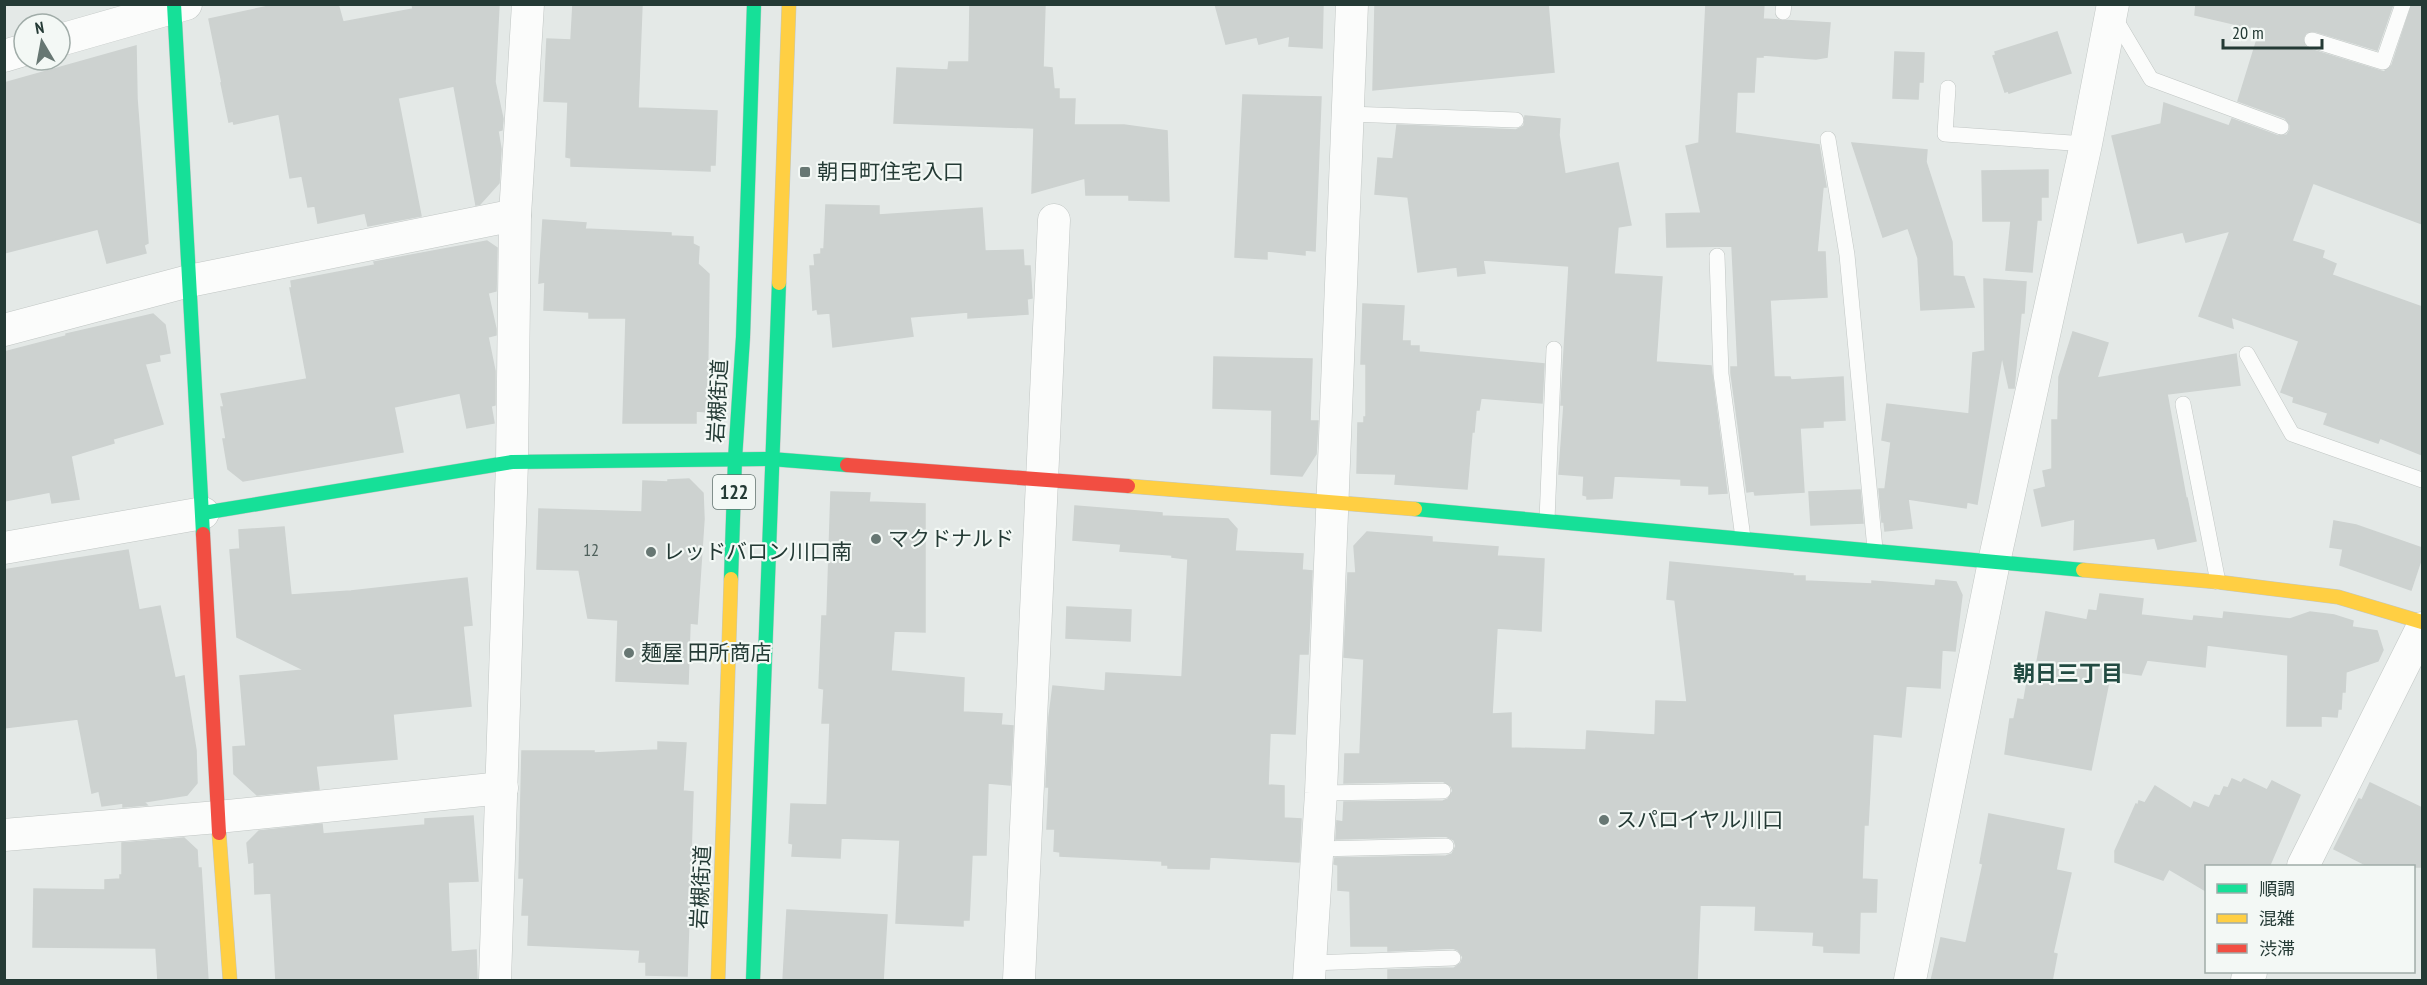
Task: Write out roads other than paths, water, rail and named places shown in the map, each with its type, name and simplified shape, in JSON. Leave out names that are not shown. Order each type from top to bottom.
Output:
[{"type":"main road","name":"岩槻街道","points":[[718,981],[735,459],[743,337],[754,4]]},
{"type":"main road","name":"122","points":[[753,981],[789,4]]},
{"type":"main road","points":[[178,5],[189,281],[218,818],[230,981]]},
{"type":"main road","points":[[203,513],[512,462],[771,459],[1547,520],[2218,582],[2338,597],[2422,622]]},
{"type":"street","points":[[495,981],[512,462],[515,215],[528,4]]},
{"type":"street","points":[[1310,972],[1321,793],[1352,4]]},
{"type":"street","points":[[72,36],[178,5]]},
{"type":"street","points":[[1910,981],[1994,561],[2086,144],[2112,8]]},
{"type":"street","points":[[4,330],[189,281],[515,215]]},
{"type":"street","points":[[1019,981],[1054,220]]},
{"type":"street","points":[[4,548],[203,513]]},
{"type":"street","points":[[2304,865],[2422,628]]},
{"type":"street","points":[[4,835],[218,818],[502,788]]},
{"type":"lane","points":[[2313,40],[2383,62],[2403,4]]},
{"type":"lane","points":[[2112,8],[2151,79],[2281,127]]},
{"type":"lane","points":[[1948,88],[1945,134],[2086,144]]},
{"type":"lane","points":[[1348,114],[1516,120]]},
{"type":"lane","points":[[1828,139],[1847,255],[1875,549]]},
{"type":"lane","points":[[1717,256],[1721,374],[1743,537]]},
{"type":"lane","points":[[1547,520],[1554,349]]},
{"type":"lane","points":[[2247,354],[2292,434],[2422,480]]},
{"type":"lane","points":[[2183,404],[2218,582]]},
{"type":"lane","points":[[1321,793],[1443,791]]},
{"type":"lane","points":[[1317,849],[1446,846]]},
{"type":"lane","points":[[1310,972],[1453,958]]},
{"type":"place","name":"朝日町住宅入口","points":[[805,172]]},
{"type":"place","name":"マクドナルド","points":[[876,539]]},
{"type":"place","name":"レッドバロン川口南","points":[[651,552]]},
{"type":"place","name":"麺屋 田所商店","points":[[629,653]]},
{"type":"place","name":"スパロイヤル川口","points":[[1604,820]]},
{"type":"district","name":"朝日三丁目","points":[[2068,673]]}]
